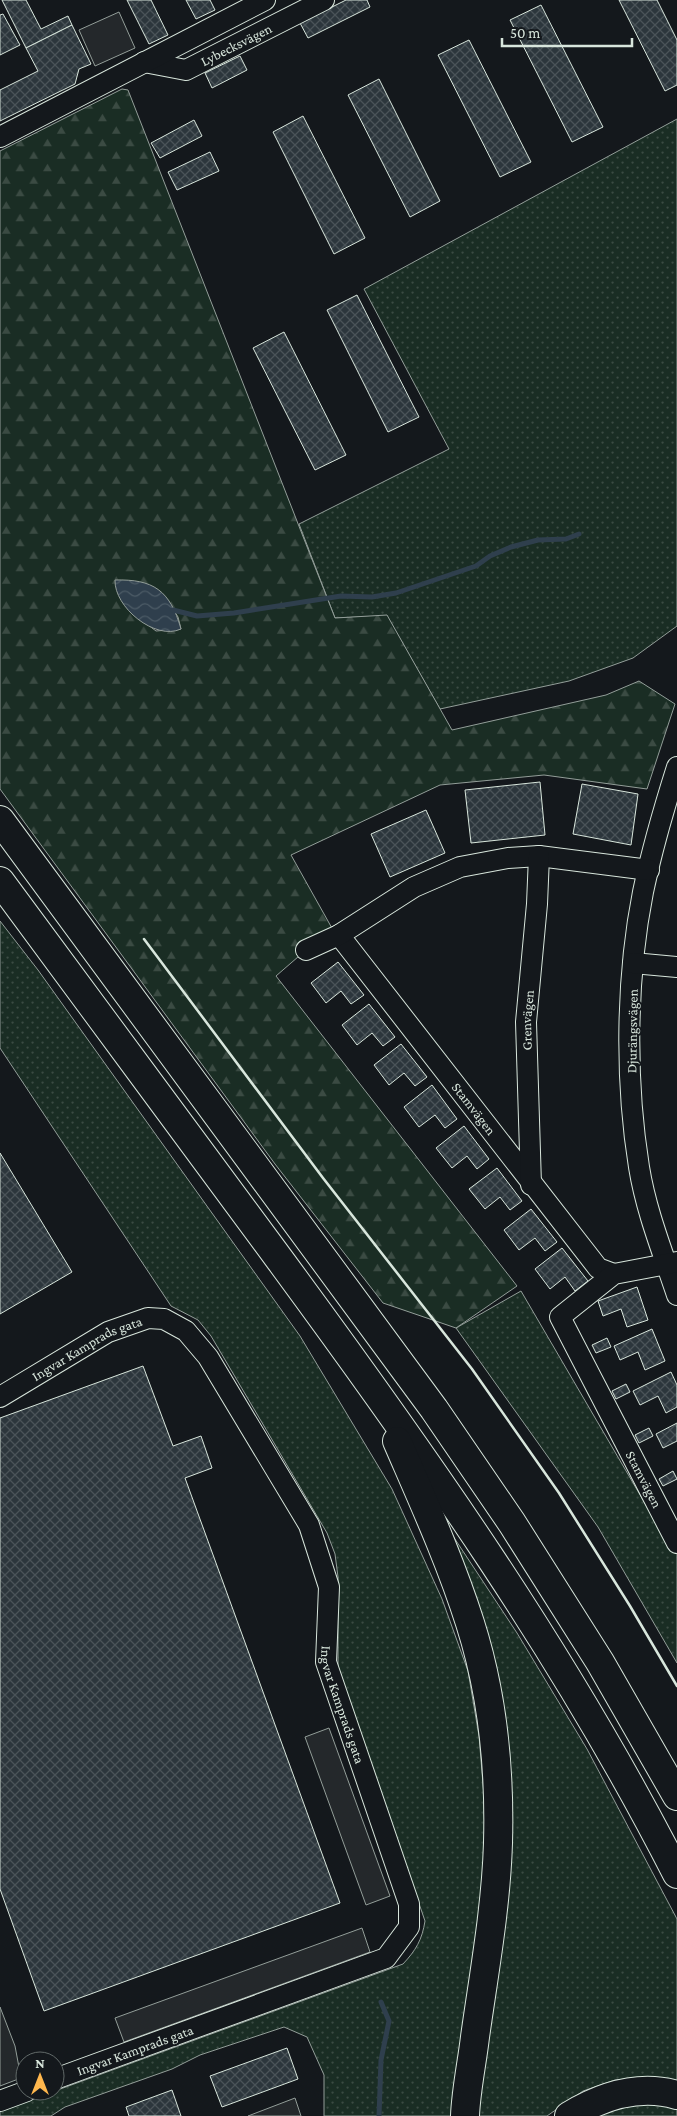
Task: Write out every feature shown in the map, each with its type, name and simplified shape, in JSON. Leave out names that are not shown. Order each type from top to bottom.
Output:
[{"type":"highway","points":[[0,820],[434,1409],[512,1523],[600,1662],[677,1796]]},
{"type":"highway","points":[[0,881],[375,1389],[483,1545],[563,1670],[651,1822],[677,1874]]},
{"type":"highway","points":[[375,1389],[454,1577],[470,1624],[492,1727],[497,1783],[498,1842],[492,1914],[465,2116]]},
{"type":"highway","points":[[569,2116],[599,2099],[626,2092],[648,2091],[677,2095]]},
{"type":"street","name":"Lybecksvägen","points":[[0,137],[265,0]]},
{"type":"street","name":"Lybecksvägen","points":[[144,62],[186,70],[324,0]]},
{"type":"street","name":"Djurängsvägen","points":[[677,767],[657,832],[643,892],[632,964],[630,1061],[633,1115],[640,1169],[652,1217],[672,1263],[677,1295]]},
{"type":"street","points":[[306,950],[339,935],[414,887],[460,868],[508,858],[539,856],[649,870]]},
{"type":"street","name":"Grenvägen","points":[[531,1185],[526,1022],[537,904],[539,856]]},
{"type":"street","name":"Stamvägen","points":[[339,935],[531,1185],[598,1268],[614,1274]]},
{"type":"street","points":[[632,964],[677,967]]},
{"type":"street","name":"Stamvägen","points":[[672,1263],[614,1274],[560,1317],[677,1543]]},
{"type":"street","name":"Ingvar Kamprads gata","points":[[0,1397],[108,1332],[148,1318],[164,1319],[186,1331],[208,1357],[309,1525],[329,1587],[326,1662],[409,1904],[409,1927],[386,1958],[65,2076]]},
{"type":"street","points":[[0,2101],[15,2095]]},
{"type":"green space","points":[[122,89],[128,90],[335,618],[387,615],[452,730],[606,695],[639,681],[675,704],[647,789],[544,775],[440,785],[291,855],[333,930],[276,976],[517,1286],[456,1328],[383,1303],[275,1164],[0,789],[0,151]],"holes":[[[167,599],[178,617],[181,629],[156,631],[130,611]]]},
{"type":"green space","points":[[677,119],[677,626],[633,658],[569,681],[440,709],[387,616],[335,618],[299,524],[449,449],[364,289]]},
{"type":"green space","points":[[0,921],[38,970],[300,1336],[392,1489],[442,1599],[468,1671],[479,1736],[484,1796],[485,1840],[481,1895],[453,2116],[324,2116],[324,2075],[307,2037],[284,2027],[200,2055],[172,2069],[65,2107],[51,2116],[0,2116],[0,2111],[27,2101],[65,2101],[65,2087],[403,1964],[418,1944],[425,1921],[338,1667],[338,1577],[335,1554],[327,1533],[211,1336],[198,1320],[171,1306],[0,1048]]},
{"type":"green space","points":[[521,1291],[667,1541],[677,1552],[677,1663],[598,1527],[456,1328]]},
{"type":"green space","points":[[447,1527],[517,1633],[587,1749],[677,1919],[677,2082],[650,2077],[615,2080],[583,2091],[547,2116],[476,2116],[509,1840]]},
{"type":"green space","points":[[654,2104],[677,2107],[677,2116],[592,2116],[625,2105]]},
{"type":"shaded area","points":[[119,12],[135,48],[95,66],[79,30]]},
{"type":"shaded area","points":[[329,1728],[390,1896],[366,1905],[305,1737]]},
{"type":"shaded area","points":[[362,1928],[370,1952],[124,2042],[115,2018]]},
{"type":"shaded area","points":[[0,2007],[16,2051],[15,2080],[0,2086]]},
{"type":"shaded area","points":[[295,2098],[301,2116],[248,2116]]},
{"type":"water","points":[[115,580],[140,582],[158,590],[171,605],[181,629],[171,631],[160,630],[148,626],[138,619],[121,601],[116,590]]},
{"type":"building","points":[[2,0],[26,0],[41,29],[68,16],[72,25],[26,48]]},
{"type":"building","points":[[127,0],[151,0],[168,35],[149,44]]},
{"type":"building","points":[[186,0],[210,0],[215,10],[196,19]]},
{"type":"building","points":[[346,0],[367,0],[370,7],[308,38],[300,23]]},
{"type":"building","points":[[619,0],[657,0],[677,40],[677,85],[665,91]]},
{"type":"building","points":[[541,5],[603,127],[572,142],[510,20]]},
{"type":"building","points":[[3,14],[20,45],[0,55],[0,15]]},
{"type":"building","points":[[72,25],[91,64],[79,69],[75,84],[0,121],[0,90],[38,71],[26,48]]},
{"type":"building","points":[[469,40],[531,162],[500,177],[438,55]]},
{"type":"building","points":[[240,56],[247,70],[212,88],[205,73]]},
{"type":"building","points":[[379,79],[440,201],[410,217],[348,95]]},
{"type":"building","points":[[303,116],[365,238],[334,254],[273,132]]},
{"type":"building","points":[[194,120],[202,136],[160,158],[151,143]]},
{"type":"building","points":[[210,152],[219,171],[177,190],[168,172]]},
{"type":"building","points":[[357,295],[419,417],[388,432],[327,310]]},
{"type":"building","points":[[284,332],[346,455],[315,470],[253,348]]},
{"type":"building","points":[[540,782],[545,835],[471,843],[465,790]]},
{"type":"building","points":[[582,784],[638,794],[631,845],[573,834]]},
{"type":"building","points":[[426,810],[445,853],[390,877],[371,834]]},
{"type":"building","points":[[338,962],[364,995],[351,1004],[341,991],[326,1003],[311,983]]},
{"type":"building","points":[[369,1004],[395,1037],[383,1046],[372,1033],[357,1045],[342,1025]]},
{"type":"building","points":[[401,1044],[427,1077],[415,1086],[404,1073],[389,1085],[374,1065]]},
{"type":"building","points":[[432,1085],[457,1119],[445,1128],[435,1115],[419,1127],[404,1107]]},
{"type":"building","points":[[464,1126],[489,1159],[477,1169],[467,1156],[452,1168],[436,1148]]},
{"type":"building","points":[[0,1153],[72,1272],[0,1314]]},
{"type":"building","points":[[497,1168],[522,1201],[510,1210],[500,1197],[485,1209],[469,1189]]},
{"type":"building","points":[[531,1209],[557,1242],[545,1251],[535,1238],[519,1250],[504,1230]]},
{"type":"building","points":[[562,1248],[588,1281],[575,1291],[565,1277],[550,1289],[535,1269]]},
{"type":"building","points":[[637,1287],[648,1320],[627,1327],[621,1309],[603,1316],[598,1301]]},
{"type":"building","points":[[652,1329],[665,1361],[645,1370],[638,1352],[620,1360],[614,1346]]},
{"type":"building","points":[[607,1338],[611,1347],[596,1353],[592,1345]]},
{"type":"building","points":[[143,1366],[173,1446],[201,1436],[212,1468],[185,1478],[340,1903],[44,2011],[0,1889],[0,1418]]},
{"type":"building","points":[[671,1372],[677,1385],[677,1407],[666,1413],[658,1396],[640,1405],[633,1391]]},
{"type":"building","points":[[626,1384],[630,1392],[616,1399],[612,1391]]},
{"type":"building","points":[[677,1423],[677,1441],[663,1448],[656,1434]]},
{"type":"building","points":[[649,1428],[653,1436],[639,1443],[635,1435]]},
{"type":"building","points":[[673,1471],[677,1479],[663,1486],[659,1479]]},
{"type":"building","points":[[287,2048],[298,2079],[222,2107],[210,2076]]},
{"type":"building","points":[[172,2090],[181,2116],[129,2116],[126,2107]]},
{"type":"waterway","points":[[173,610],[197,616],[234,613],[341,596],[372,597],[396,593],[476,566],[490,556],[511,547],[538,540],[566,539],[579,534]]},
{"type":"waterway","points":[[379,2116],[381,2060],[389,2021],[381,2002]]},
{"type":"wall","points":[[144,939],[323,1178],[472,1369],[559,1493],[630,1606],[677,1686]]}]
